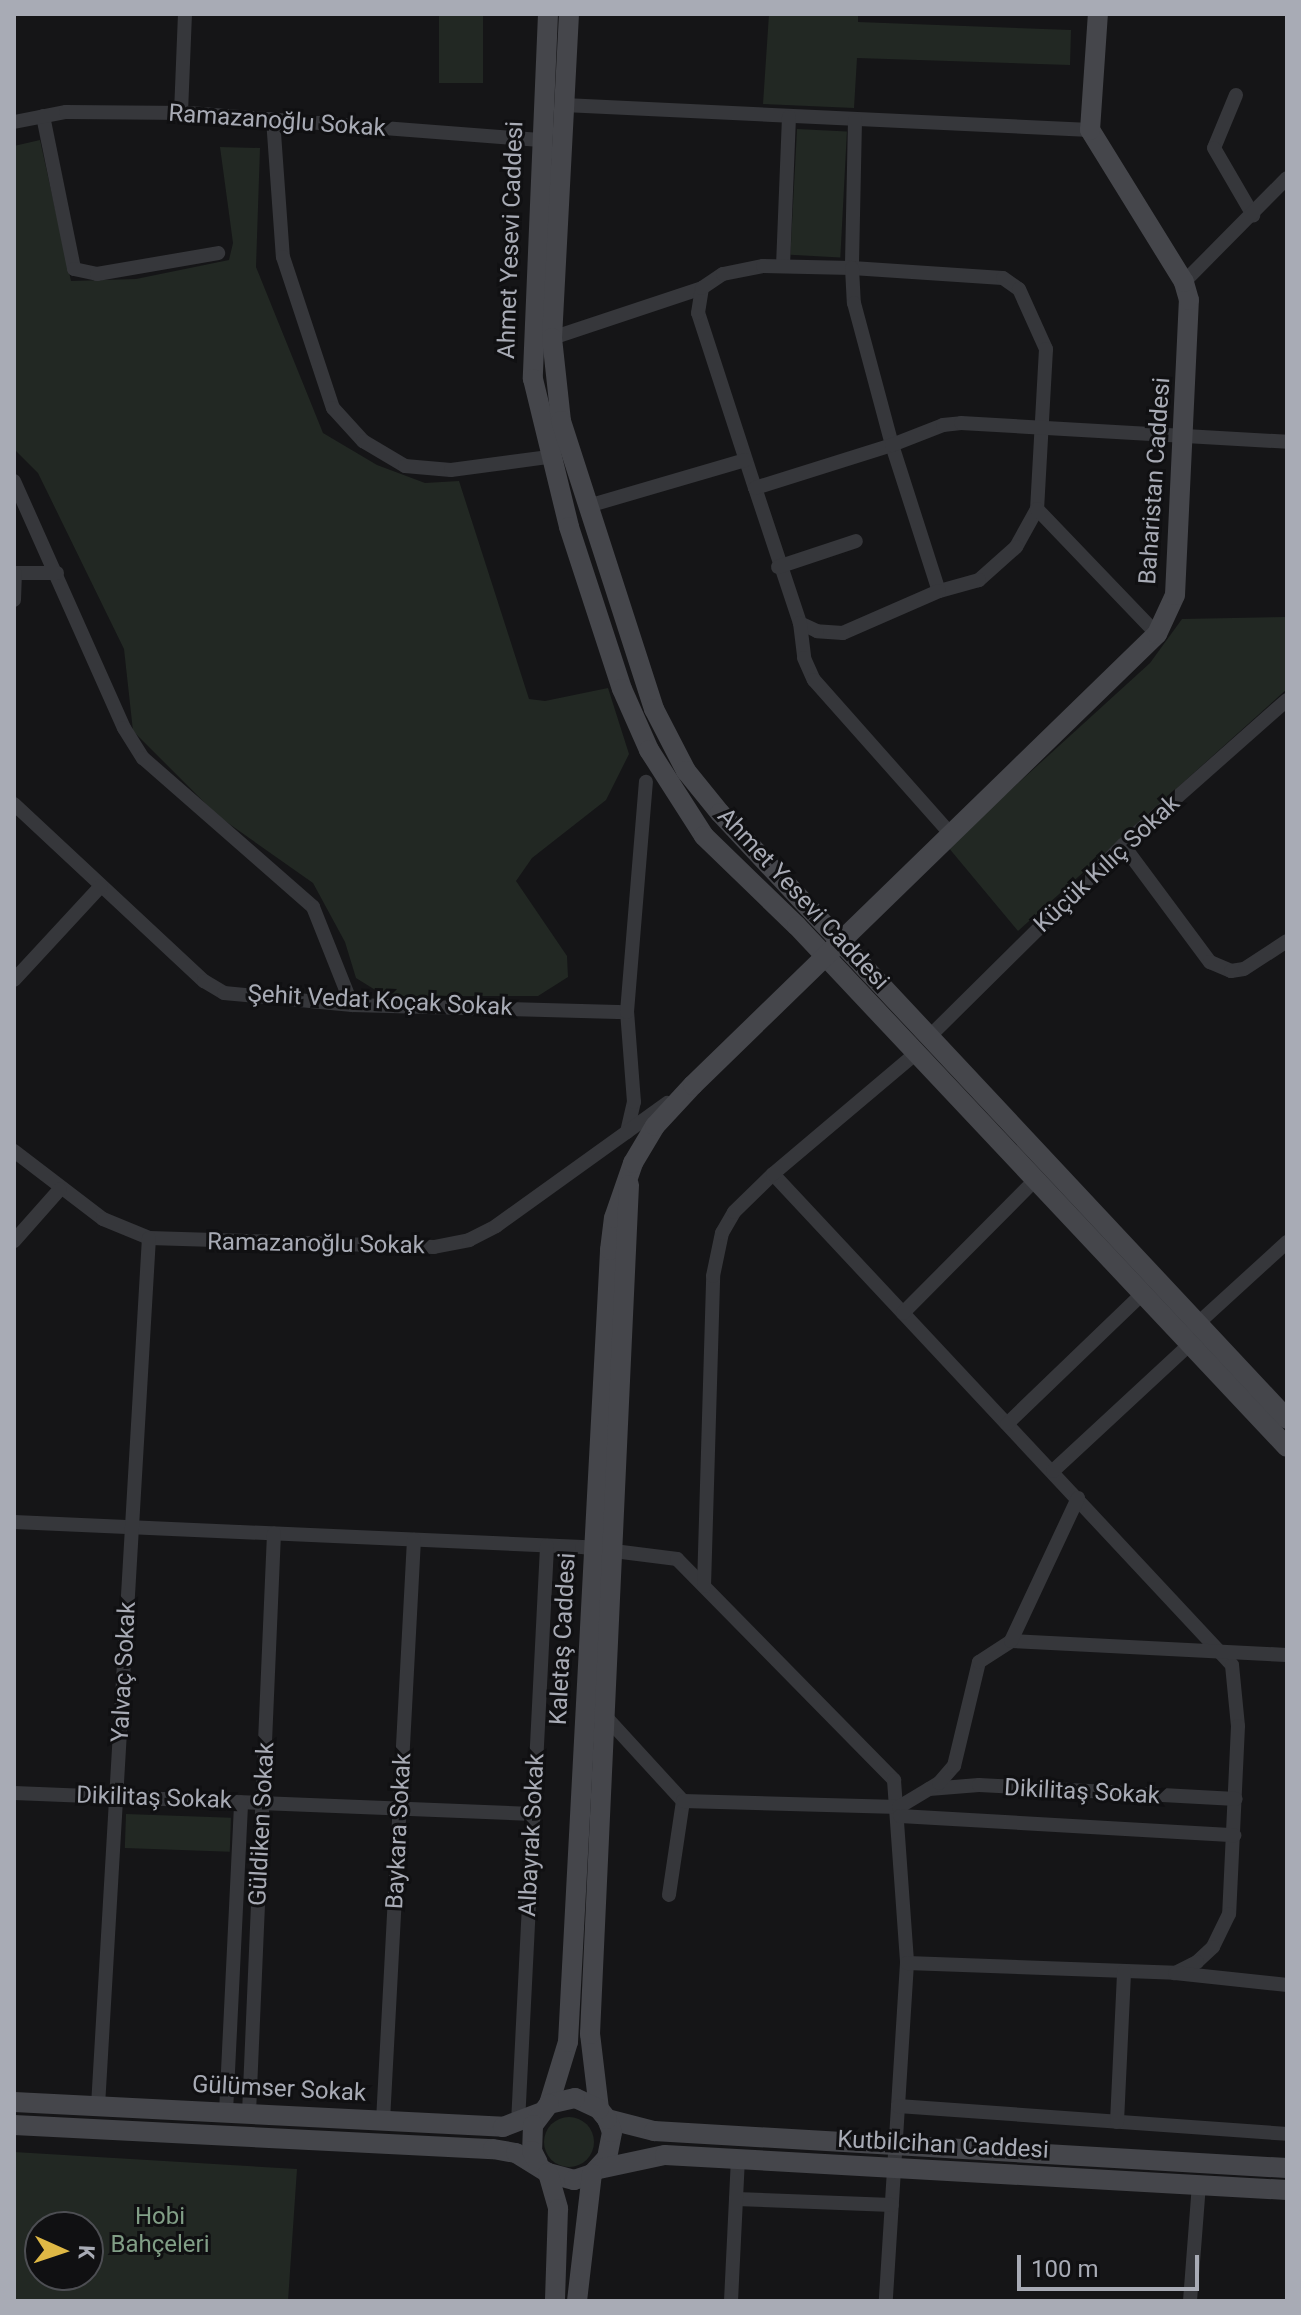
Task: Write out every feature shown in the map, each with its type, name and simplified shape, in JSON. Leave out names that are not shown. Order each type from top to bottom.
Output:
[{"type":"street","points":[[181,113],[185,14]]},
{"type":"street","name":"Ahmet Yesevi Caddesi","points":[[548,14],[540,140],[533,379],[549,457],[622,689],[649,750],[704,836],[1037,1178],[1142,1294],[1287,1417]]},
{"type":"street","name":"Ahmet Yesevi Caddesi","points":[[569,14],[552,338],[561,421],[654,709],[686,771],[932,1034],[1287,1447]]},
{"type":"street","points":[[564,105],[1090,130],[1098,14]]},
{"type":"street","points":[[1236,95],[1214,148],[1253,215]]},
{"type":"street","name":"Ramazanoğlu Sokak","points":[[14,122],[43,116],[181,113],[540,140]]},
{"type":"street","points":[[43,116],[74,269],[97,274],[218,253]]},
{"type":"street","points":[[783,266],[789,117]]},
{"type":"street","points":[[273,119],[283,257],[333,408],[363,441],[405,466],[451,470],[549,457]]},
{"type":"street","points":[[855,120],[854,303],[892,445],[939,591]]},
{"type":"street","name":"Baharistan Caddesi","points":[[842,939],[949,832],[1157,634],[1178,576],[1191,331],[1184,282],[1090,130]]},
{"type":"street","points":[[1184,282],[1287,178]]},
{"type":"street","points":[[552,338],[702,288],[723,274],[783,266],[1003,278],[1019,289],[1046,349],[1037,509],[1016,547],[979,580],[939,591],[843,633],[817,631],[800,623]]},
{"type":"street","points":[[702,288],[698,313],[778,567],[800,623],[804,658],[814,680],[949,832]]},
{"type":"street","points":[[755,488],[892,445],[943,425],[1287,442]]},
{"type":"street","points":[[588,506],[745,460]]},
{"type":"street","points":[[14,481],[124,728],[143,758],[313,907],[352,1005]]},
{"type":"street","points":[[1037,509],[1157,634]]},
{"type":"street","points":[[778,567],[856,541]]},
{"type":"street","points":[[14,600],[15,573],[57,573]]},
{"type":"street","name":"Küçük Kılıç Sokak","points":[[932,1034],[1123,845],[1287,700]]},
{"type":"street","points":[[627,1132],[634,1102],[627,1012],[646,782]]},
{"type":"street","name":"Şehit Vedat Koçak Sokak","points":[[14,804],[204,981],[224,993],[352,1005],[627,1012]]},
{"type":"street","points":[[1123,845],[1210,962],[1231,971],[1244,969],[1287,941]]},
{"type":"street","points":[[14,980],[101,886]]},
{"type":"street","name":"Kaletaş Caddesi","points":[[603,2114],[590,2048],[605,1716],[603,1548],[610,1242],[628,1177],[647,1138],[693,1085],[842,939]]},
{"type":"street","points":[[704,1586],[713,1276],[722,1233],[734,1212],[773,1174],[916,1053]]},
{"type":"street","name":"Ramazanoğlu Sokak","points":[[14,1151],[103,1219],[149,1238],[401,1248],[451,1244],[496,1226],[693,1085]]},
{"type":"street","points":[[773,1174],[1223,1652],[1237,1686],[1236,1799],[1225,1926],[1197,1962],[1175,1973]]},
{"type":"street","points":[[903,1313],[1037,1178]]},
{"type":"street","points":[[14,1241],[60,1189]]},
{"type":"street","name":"Yalvaç Sokak","points":[[98,2106],[149,1238]]},
{"type":"street","points":[[1053,1471],[1287,1242]]},
{"type":"street","points":[[1007,1424],[1142,1294]]},
{"type":"street","points":[[899,1812],[954,1766],[979,1662],[1011,1641],[1078,1498]]},
{"type":"street","points":[[14,1522],[603,1548],[677,1559],[894,1780],[899,1812],[907,1963],[886,2301]]},
{"type":"street","name":"Güldiken Sokak","points":[[249,2113],[274,1534]]},
{"type":"street","name":"Baykara Sokak","points":[[383,2121],[414,1540]]},
{"type":"street","name":"Albayrak Sokak","points":[[518,2123],[547,1546]]},
{"type":"street","name":"Kaletaş Caddesi","points":[[544,2108],[568,2042],[603,1548]]},
{"type":"street","points":[[1011,1641],[1287,1655]]},
{"type":"street","points":[[605,1716],[683,1801],[1234,1835]]},
{"type":"street","name":"Dikilitaş Sokak","points":[[929,1789],[979,1785],[1236,1799]]},
{"type":"street","name":"Dikilitaş Sokak","points":[[14,1793],[533,1814]]},
{"type":"street","points":[[669,1895],[683,1801]]},
{"type":"street","points":[[226,2112],[241,1802]]},
{"type":"street","points":[[907,1963],[1175,1973],[1287,1985]]},
{"type":"street","points":[[1117,2122],[1124,1971]]},
{"type":"street","points":[[555,2301],[558,2209],[530,2138],[544,2108],[575,2098],[603,2114],[612,2146],[595,2172],[577,2301]]},
{"type":"street","name":"Gülümser Sokak","points":[[14,2102],[503,2127],[518,2123],[544,2108]]},
{"type":"street","points":[[898,2106],[1287,2134]]},
{"type":"street","name":"Kutbilcihan Caddesi","points":[[603,2114],[654,2131],[895,2158],[1287,2190]]},
{"type":"street","points":[[14,2125],[451,2145],[516,2153],[574,2180],[595,2172]]},
{"type":"street","name":"Kutbilcihan Caddesi","points":[[595,2172],[653,2155],[1287,2168]]},
{"type":"street","points":[[731,2301],[738,2159]]},
{"type":"street","points":[[1190,2301],[1199,2185]]},
{"type":"street","points":[[736,2199],[892,2205]]},
{"type":"green space","points":[[439,14],[483,14],[483,83],[439,83]]},
{"type":"green space","points":[[769,14],[858,14],[858,22],[1071,30],[1070,65],[857,58],[854,108],[763,104]]},
{"type":"green space","points":[[797,129],[847,132],[840,257],[790,255]]},
{"type":"green space","points":[[40,140],[71,281],[136,279],[229,260],[233,243],[220,147],[260,148],[256,267],[323,433],[377,465],[425,483],[459,481],[529,699],[545,701],[608,688],[629,754],[606,800],[532,858],[516,881],[567,956],[568,977],[538,996],[385,996],[356,978],[345,942],[313,883],[218,816],[133,731],[124,649],[38,473],[14,449],[14,146]]},
{"type":"green space","points":[[1287,617],[1287,689],[1018,931],[948,847],[1150,663],[1182,619]]},
{"type":"green space","points":[[126,1814],[231,1818],[230,1852],[125,1848]]},
{"type":"green space","points":[[569,2117],[587,2124],[594,2142],[587,2160],[569,2167],[551,2160],[544,2142],[551,2124]]},
{"type":"green space","name":"Hobi Bahçeleri","points":[[14,2152],[297,2169],[288,2301],[14,2301]]}]
